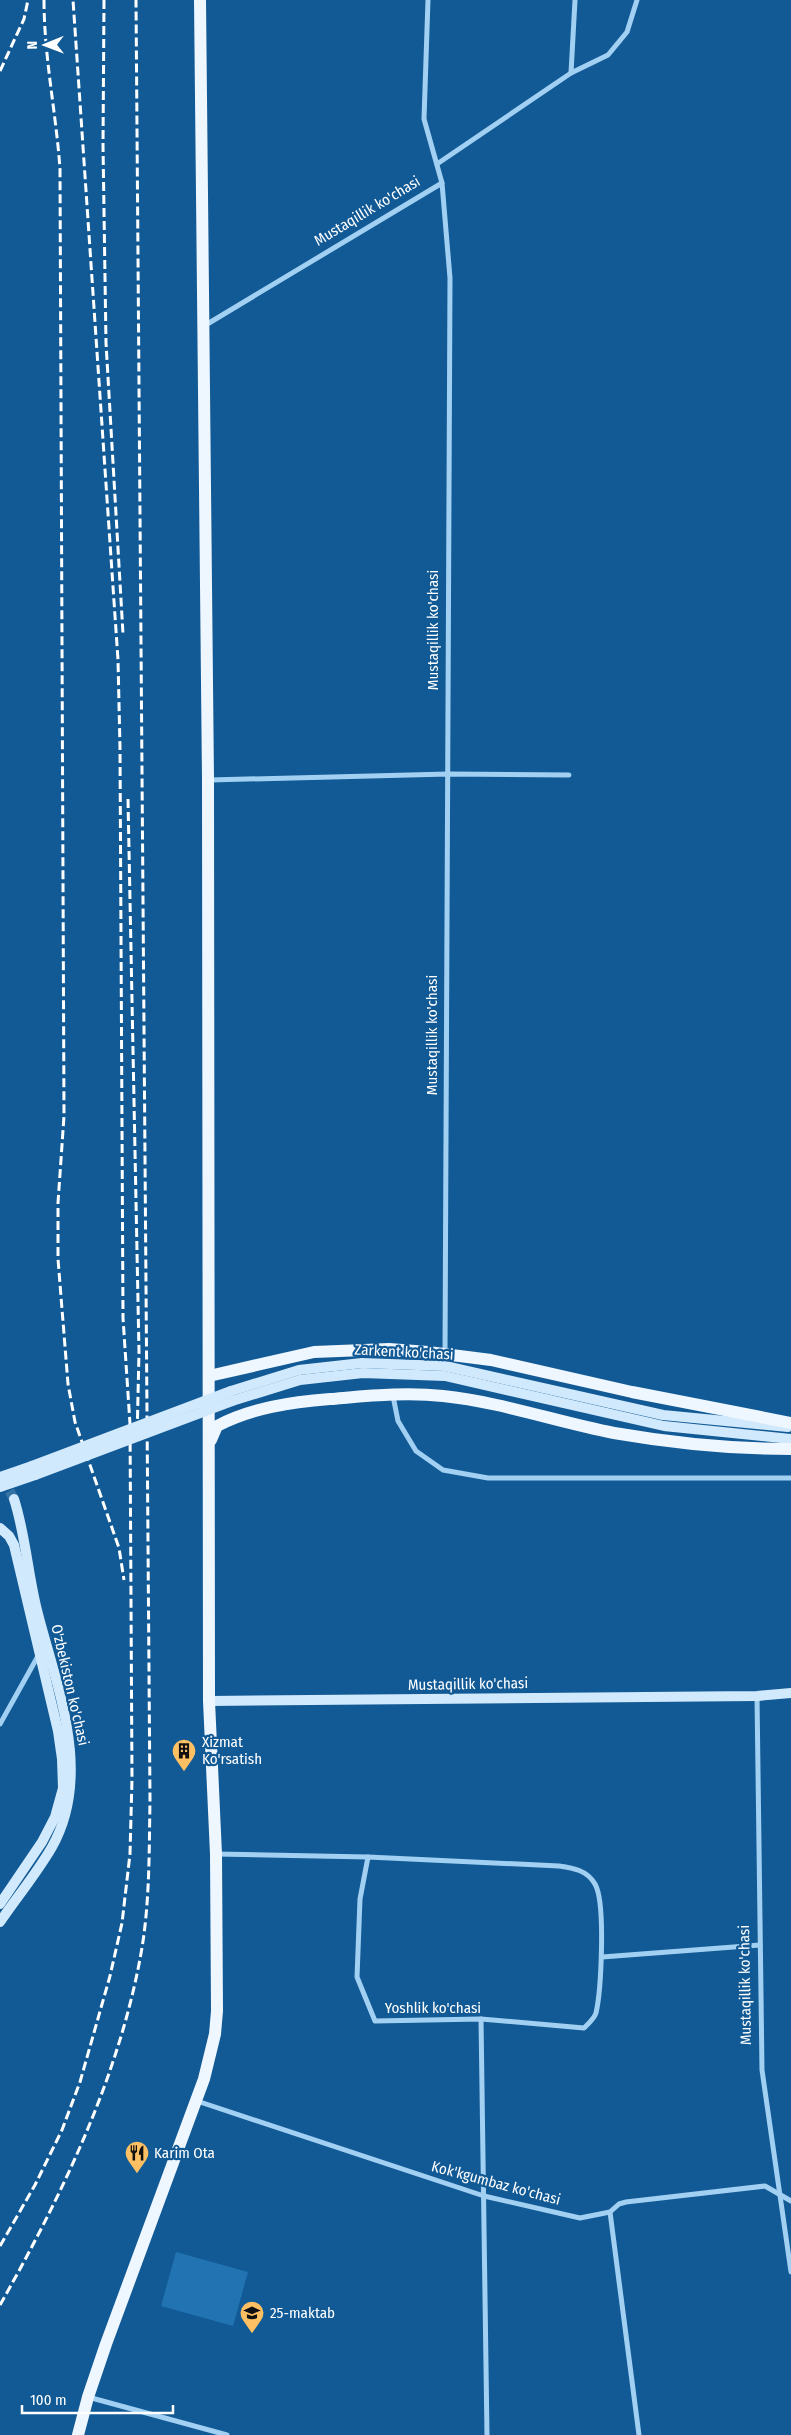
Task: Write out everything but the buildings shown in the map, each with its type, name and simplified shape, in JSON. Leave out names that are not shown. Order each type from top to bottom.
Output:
[{"type":"main road","points":[[78,2435],[88,2397],[197,2101],[211,2057],[217,2010],[216,1854],[209,1701],[208,780],[200,0]]},
{"type":"main road","points":[[209,1376],[314,1352],[389,1349],[491,1360],[632,1392],[791,1424]]},
{"type":"main road","name":"Zarkent ko'chasi","points":[[0,1487],[34,1471],[299,1370],[362,1363],[445,1366],[663,1415],[791,1428]]},
{"type":"main road","name":"Zarkent ko'chasi","points":[[231,1396],[300,1380],[363,1373],[445,1376],[664,1426],[791,1439]]},
{"type":"main road","points":[[209,1453],[217,1426],[234,1417],[299,1401],[393,1394],[443,1396],[500,1406],[613,1432],[684,1444],[791,1449]]},
{"type":"main road","name":"Zarkent ko'chasi","points":[[0,1477],[34,1471]]},
{"type":"main road","name":"O'zbekiston ko'chasi","points":[[0,1922],[52,1847],[67,1804],[72,1773],[67,1727],[35,1604],[14,1499]]},
{"type":"main road","name":"O'zbekiston ko'chasi","points":[[0,1528],[13,1541],[58,1731],[62,1759],[63,1788],[55,1817],[42,1842],[0,1904]]},
{"type":"main road","name":"Mustaqillik ko'chasi","points":[[209,1701],[757,1696],[791,1693]]},
{"type":"street","points":[[428,0],[424,119],[442,183]]},
{"type":"street","points":[[571,73],[575,0]]},
{"type":"street","points":[[437,164],[571,73],[608,55],[627,32],[637,0]]},
{"type":"street","name":"Mustaqillik ko'chasi","points":[[204,326],[442,183],[450,278],[445,1354]]},
{"type":"street","points":[[208,780],[448,774],[569,775]]},
{"type":"street","points":[[393,1394],[398,1421],[405,1437],[416,1451],[443,1470],[488,1478],[791,1478]]},
{"type":"street","points":[[0,1724],[40,1653]]},
{"type":"street","name":"Mustaqillik ko'chasi","points":[[757,1696],[762,2070],[791,2272]]},
{"type":"street","name":"Yoshlik ko'chasi","points":[[216,1854],[368,1856],[559,1866],[573,1868],[585,1873],[595,1884],[599,1896],[602,1957],[595,2015],[584,2028],[482,2019],[375,2021],[357,1976],[360,1899],[368,1856]]},
{"type":"street","points":[[602,1957],[760,1945]]},
{"type":"street","points":[[482,2019],[487,2435]]},
{"type":"street","name":"Kok'kgumbaz ko'chasi","points":[[197,2101],[484,2196],[580,2218],[610,2212],[619,2204],[626,2202],[765,2186],[791,2200]]},
{"type":"street","points":[[610,2212],[639,2435]]},
{"type":"street","points":[[88,2397],[227,2435]]},
{"type":"shaded area","points":[[176,2252],[248,2272],[233,2326],[161,2306]]},
{"type":"tunnel","points":[[2,1478],[14,1499]]},
{"type":"railway","points":[[0,71],[24,19],[28,0]]},
{"type":"railway","points":[[44,0],[46,42],[60,169],[64,1116],[58,1203],[58,1259],[68,1384],[75,1422],[119,1548],[124,1580]]},
{"type":"railway","points":[[0,2246],[35,2185],[62,2130],[80,2082],[110,1976],[122,1923],[130,1854],[132,1779],[130,1424],[123,1318],[118,660],[73,0]]},
{"type":"railway","points":[[104,0],[103,145],[106,343],[123,634]]},
{"type":"railway","points":[[0,2305],[65,2180],[102,2094],[130,2004],[140,1959],[147,1900],[150,1800],[136,0]]},
{"type":"railway","points":[[128,799],[139,1352],[137,1439]]},
{"type":"place","name":"Xizmat Ko'rsatish","points":[[184,1772]]},
{"type":"place","name":"Karim Ota","points":[[137,2174]]},
{"type":"place","name":"25-maktab","points":[[252,2334]]}]
